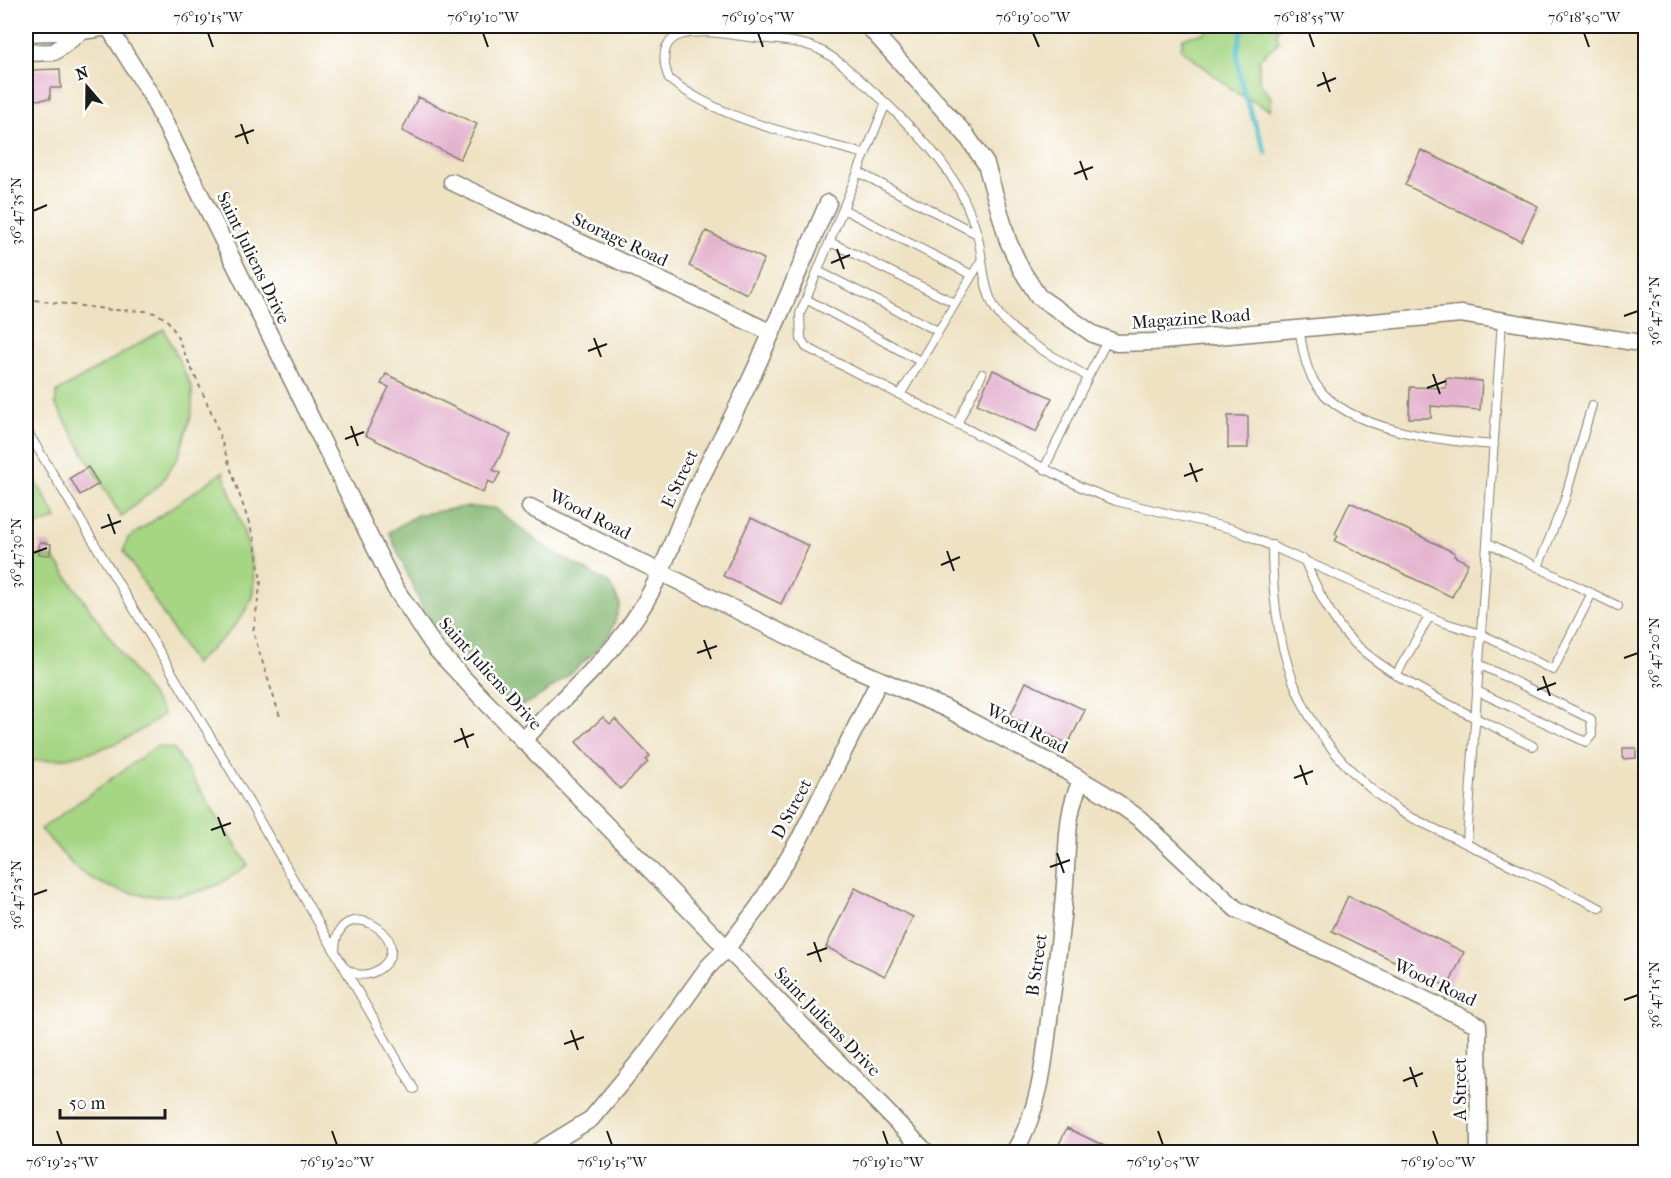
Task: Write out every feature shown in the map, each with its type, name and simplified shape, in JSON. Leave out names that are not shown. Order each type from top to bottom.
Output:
[{"type":"street","points":[[26,33],[82,31],[112,27]]},
{"type":"street","name":"Saint Juliens Drive","points":[[112,27],[152,95],[395,588],[436,649],[523,741],[926,1152]]},
{"type":"street","name":"Magazine Road","points":[[874,28],[939,108],[966,135],[986,164],[1008,241],[1021,269],[1038,296],[1093,334],[1117,343],[1152,342],[1461,314],[1646,345]]},
{"type":"street","points":[[26,53],[54,52],[82,31]]},
{"type":"street","name":"Storage Road","points":[[452,182],[771,333]]},
{"type":"street","name":"E Street","points":[[523,741],[547,713],[572,693],[607,657],[634,621],[662,573],[687,508],[771,333],[836,206]]},
{"type":"street","name":"Wood Road","points":[[530,507],[879,681],[945,708],[1082,780],[1140,819],[1236,909],[1478,1025]]},
{"type":"street","name":"D Street","points":[[537,1152],[591,1119],[646,1053],[708,967],[727,948],[759,906],[800,838],[879,681]]},
{"type":"street","name":"B Street","points":[[1014,1152],[1033,1114],[1043,1069],[1062,930],[1071,814],[1075,792],[1082,780]]},
{"type":"street","name":"A Street","points":[[1478,1025],[1479,1152]]},
{"type":"lane","points":[[866,154],[736,115],[684,91],[669,79],[665,68],[664,53],[669,42],[689,31],[796,42],[834,58],[886,103],[948,167],[965,199],[977,234],[988,294],[1002,317],[1042,349],[1089,377]]},
{"type":"lane","points":[[886,103],[858,172],[836,206],[830,242],[800,314],[799,328],[801,339],[806,347],[1044,469],[1116,501],[1233,529],[1429,617],[1481,634],[1553,670],[1592,593]]},
{"type":"lane","points":[[858,172],[977,234]]},
{"type":"lane","points":[[836,206],[972,275]]},
{"type":"lane","points":[[830,242],[955,303]]},
{"type":"lane","points":[[900,395],[982,260]]},
{"type":"lane","points":[[818,270],[938,331]]},
{"type":"lane","points":[[806,299],[920,361]]},
{"type":"lane","points":[[1467,842],[1502,320]]},
{"type":"lane","points":[[1299,329],[1306,364],[1315,385],[1324,395],[1344,408],[1377,424],[1406,434],[1443,441],[1494,445]]},
{"type":"lane","points":[[1044,469],[1108,339]]},
{"type":"lane","points":[[957,424],[982,374]]},
{"type":"lane","points":[[1538,567],[1564,502],[1592,405]]},
{"type":"lane","points":[[26,429],[234,776],[414,1089]]},
{"type":"lane","points":[[1488,543],[1618,606]]},
{"type":"lane","points":[[1272,545],[1272,586],[1278,632],[1300,699],[1316,728],[1340,760],[1375,793],[1404,814],[1467,842],[1600,908]]},
{"type":"lane","points":[[1304,559],[1321,597],[1341,629],[1367,654],[1396,675],[1533,746]]},
{"type":"lane","points":[[1396,675],[1429,617]]},
{"type":"lane","points":[[1477,691],[1586,742],[1592,735],[1591,719],[1479,664]]},
{"type":"lane","points":[[335,952],[338,935],[350,923],[368,921],[384,931],[390,948],[383,965],[368,974],[359,975],[344,968]]},
{"type":"path","points":[[26,298],[113,310],[146,311],[158,314],[168,321],[175,332],[213,416],[254,538],[261,581],[253,632],[280,717]]},
{"type":"green space","points":[[1210,26],[1280,26],[1276,32],[1279,42],[1259,59],[1259,82],[1272,99],[1270,110],[1237,93],[1181,49],[1183,38],[1205,33]]},
{"type":"green space","points":[[164,329],[192,388],[192,413],[179,455],[161,483],[121,517],[55,403],[57,392]]},
{"type":"green space","points":[[26,464],[57,518],[26,530]]},
{"type":"green space","points":[[223,472],[246,538],[253,574],[253,589],[250,602],[239,620],[194,664],[124,551],[127,539]]},
{"type":"green space","points":[[464,507],[495,508],[543,546],[610,584],[620,604],[611,631],[595,651],[557,684],[522,705],[505,699],[426,616],[389,532],[417,515]]},
{"type":"green space","points":[[28,555],[54,558],[164,714],[132,735],[99,750],[64,758],[26,761],[26,557]]},
{"type":"green space","points":[[157,746],[174,749],[248,865],[221,883],[203,890],[165,896],[126,892],[91,878],[75,867],[41,829]]},
{"type":"building","points":[[60,69],[61,88],[50,88],[50,99],[32,100],[31,70]]},
{"type":"building","points":[[418,97],[477,124],[460,159],[402,131]]},
{"type":"building","points":[[1421,150],[1538,206],[1521,241],[1405,185]]},
{"type":"building","points":[[706,231],[764,259],[747,294],[689,266]]},
{"type":"building","points":[[993,370],[1052,398],[1036,432],[977,404]]},
{"type":"building","points":[[386,374],[511,435],[493,470],[500,473],[494,484],[488,481],[483,493],[365,435],[389,387],[381,384]]},
{"type":"building","points":[[1446,378],[1482,381],[1480,410],[1431,406],[1431,418],[1409,418],[1410,387],[1446,388]]},
{"type":"building","points":[[1228,416],[1248,416],[1248,448],[1228,448]]},
{"type":"building","points":[[88,467],[99,484],[80,495],[70,478]]},
{"type":"building","points":[[1350,502],[1455,553],[1454,556],[1468,563],[1452,597],[1335,541],[1338,536],[1335,534]]},
{"type":"building","points":[[751,518],[809,546],[781,604],[723,576]]},
{"type":"building","points":[[40,542],[51,544],[50,555],[38,554]]},
{"type":"building","points":[[1026,682],[1085,710],[1068,744],[1010,716]]},
{"type":"building","points":[[603,717],[610,724],[615,719],[650,756],[646,760],[648,762],[620,789],[576,742]]},
{"type":"building","points":[[1623,748],[1636,748],[1636,758],[1623,759]]},
{"type":"building","points":[[855,888],[913,917],[885,976],[826,947]]},
{"type":"building","points":[[1348,896],[1464,952],[1448,987],[1332,931]]},
{"type":"building","points":[[1067,1128],[1117,1152],[1055,1152]]},
{"type":"waterway","points":[[1245,26],[1239,40],[1239,72],[1266,153]]}]
